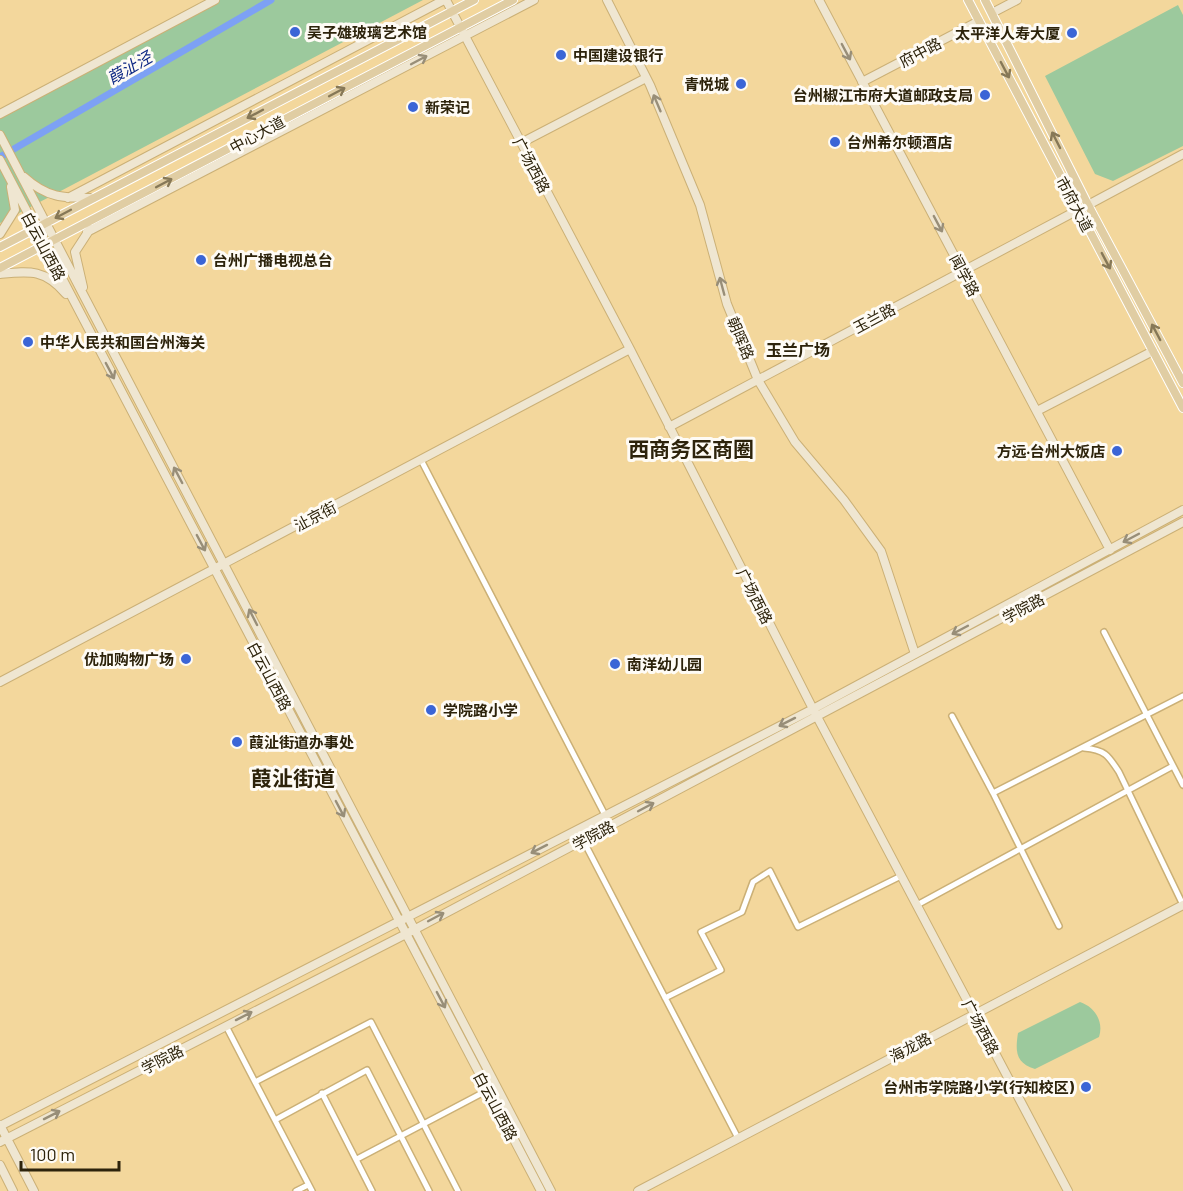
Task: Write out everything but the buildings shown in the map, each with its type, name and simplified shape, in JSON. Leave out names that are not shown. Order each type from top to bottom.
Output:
[{"type":"main road","points":[[0,114],[215,0]]},
{"type":"main road","points":[[68,198],[445,0]]},
{"type":"main road","name":"广场西路","points":[[445,0],[630,349],[817,717],[1068,1191]]},
{"type":"main road","name":"中心大道","points":[[0,247],[474,0]]},
{"type":"main road","name":"中心大道","points":[[0,268],[463,32],[513,0]]},
{"type":"main road","points":[[87,232],[463,32],[534,0]]},
{"type":"main road","name":"朝晖路","points":[[607,0],[646,78],[700,205],[727,304],[758,380],[795,442],[844,500],[880,551],[915,654]]},
{"type":"main road","name":"闻学路","points":[[819,0],[1110,550]]},
{"type":"main road","name":"市府大道","points":[[968,0],[1183,408]]},
{"type":"main road","name":"市府大道","points":[[985,0],[1088,205],[1183,383]]},
{"type":"main road","points":[[992,13],[1017,0]]},
{"type":"main road","name":"府中路","points":[[862,82],[979,21]]},
{"type":"main road","points":[[521,143],[646,78]]},
{"type":"main road","name":"白云山西路","points":[[1,137],[551,1191]]},
{"type":"main road","points":[[1088,205],[1183,154]]},
{"type":"main road","name":"白云山西路","points":[[0,160],[541,1191]]},
{"type":"main road","name":"中心大道","points":[[17,168],[33,185],[50,195],[94,198]]},
{"type":"main road","points":[[0,234],[15,210],[10,180]]},
{"type":"main road","name":"玉兰路","points":[[669,427],[1078,210]]},
{"type":"main road","name":"白云山西路","points":[[89,306],[75,252],[87,232],[106,213]]},
{"type":"main road","points":[[0,274],[34,272],[57,283],[76,306]]},
{"type":"main road","points":[[0,280],[16,273]]},
{"type":"main road","name":"沚京街","points":[[0,682],[630,349]]},
{"type":"main road","points":[[1037,411],[1153,351]]},
{"type":"main road","name":"学院路","points":[[0,1125],[813,709],[1183,510]]},
{"type":"main road","name":"学院路","points":[[3,1140],[406,934],[1183,522]]},
{"type":"main road","name":"海龙路","points":[[638,1191],[1183,905]]},
{"type":"main road","points":[[0,1125],[3,1140],[34,1191]]},
{"type":"main road","points":[[0,1165],[13,1191]]},
{"type":"street","points":[[421,460],[606,815]]},
{"type":"street","points":[[1104,632],[1183,785]]},
{"type":"street","points":[[993,793],[1183,696]]},
{"type":"street","points":[[952,717],[993,793],[1059,926]]},
{"type":"street","points":[[1084,748],[1097,749],[1108,755],[1183,905]]},
{"type":"street","points":[[916,904],[1173,766]]},
{"type":"street","points":[[583,840],[738,1138]]},
{"type":"street","points":[[665,998],[721,970],[701,932],[742,912],[753,882],[770,871],[798,927],[901,876]]},
{"type":"street","points":[[255,1082],[371,1022],[458,1191]]},
{"type":"street","points":[[226,1026],[312,1191]]},
{"type":"street","points":[[275,1120],[367,1070],[429,1191]]},
{"type":"street","points":[[357,1159],[488,1090]]},
{"type":"street","points":[[322,1093],[372,1191]]},
{"type":"street","points":[[296,1191],[308,1185]]},
{"type":"green space","points":[[215,0],[423,0],[0,223],[0,114]]},
{"type":"green space","points":[[1178,5],[1183,15],[1183,146],[1113,181],[1095,174],[1045,76]]},
{"type":"green space","points":[[1080,1002],[1090,1007],[1097,1016],[1100,1026],[1099,1037],[1035,1069],[1024,1064],[1017,1051],[1018,1033]]},
{"type":"waterway","name":"葭沚泾","points":[[0,157],[271,0]]},
{"type":"place","name":"吴子雄玻璃艺术馆","points":[[295,32]]},
{"type":"place","name":"太平洋人寿大厦","points":[[1072,33]]},
{"type":"place","name":"中国建设银行","points":[[561,55]]},
{"type":"place","name":"青悦城","points":[[741,84]]},
{"type":"place","name":"台州椒江市府大道邮政支局","points":[[985,95]]},
{"type":"place","name":"新荣记","points":[[413,107]]},
{"type":"place","name":"台州希尔顿酒店","points":[[835,142]]},
{"type":"place","name":"台州广播电视总台","points":[[201,260]]},
{"type":"place","name":"中华人民共和国台州海关","points":[[28,342]]},
{"type":"place","name":"方远·台州大饭店","points":[[1117,451]]},
{"type":"place","name":"优加购物广场","points":[[186,659]]},
{"type":"place","name":"南洋幼儿园","points":[[615,664]]},
{"type":"place","name":"学院路小学","points":[[431,710]]},
{"type":"place","name":"葭沚街道办事处","points":[[237,742]]},
{"type":"place","name":"台州市学院路小学(行知校区)","points":[[1086,1087]]},
{"type":"district","name":"玉兰广场","points":[[798,349]]},
{"type":"district","name":"西商务区商圈","points":[[691,448]]},
{"type":"district","name":"葭沚街道","points":[[293,777]]}]
